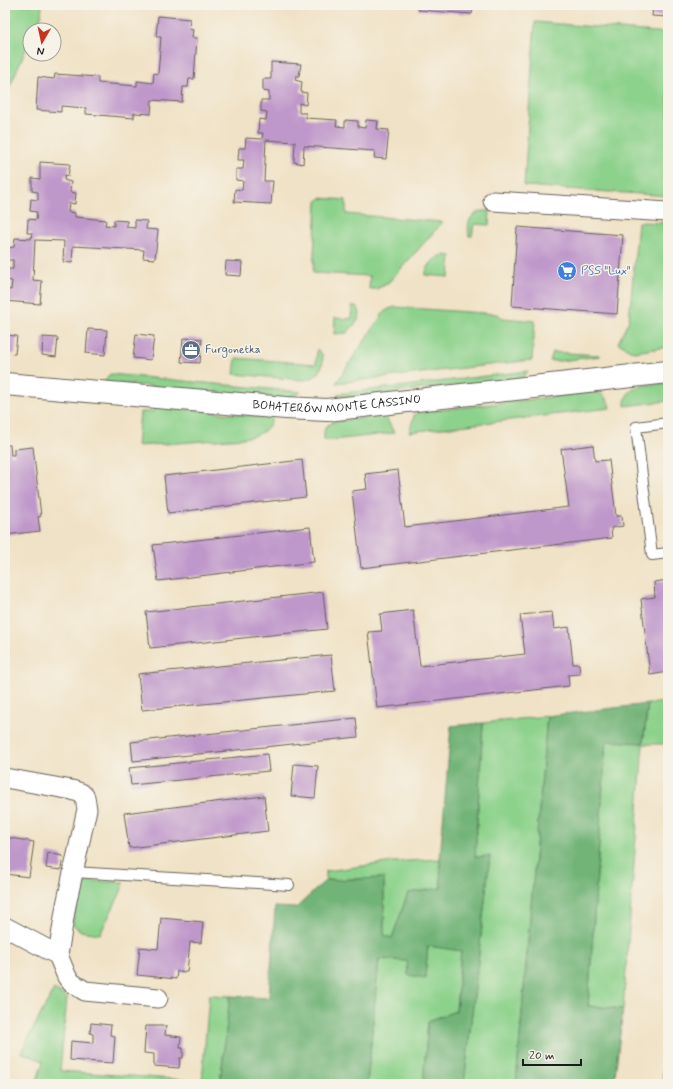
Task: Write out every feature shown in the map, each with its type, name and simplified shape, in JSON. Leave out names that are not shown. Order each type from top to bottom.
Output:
[{"type":"street","points":[[494,201],[668,212]]},
{"type":"street","name":"BOHATERÓW MONTE CASSINO","points":[[5,384],[286,408],[327,410],[668,372]]},
{"type":"street","points":[[5,778],[72,790],[85,797],[86,809],[66,905],[58,955],[67,977],[77,987],[85,991],[158,998]]},
{"type":"street","points":[[5,927],[58,955]]},
{"type":"lane","points":[[668,423],[636,427],[652,555],[668,553]]},
{"type":"lane","points":[[73,872],[289,885]]},
{"type":"green space","points":[[5,5],[42,5],[41,16],[38,22],[22,22],[22,58],[5,97]]},
{"type":"green space","points":[[535,22],[668,33],[668,196],[524,186]]},
{"type":"green space","points":[[320,198],[346,200],[346,214],[443,222],[387,284],[376,289],[369,289],[370,276],[313,273],[317,202]]},
{"type":"green space","points":[[482,211],[490,211],[489,225],[474,224],[472,236],[469,236],[468,227],[470,220],[474,215]]},
{"type":"green space","points":[[638,222],[668,223],[668,347],[634,352],[618,343],[629,320]]},
{"type":"green space","points":[[444,255],[451,256],[449,277],[425,275],[432,262]]},
{"type":"green space","points":[[352,306],[356,306],[359,310],[360,314],[358,320],[347,333],[334,334],[335,318],[351,319]]},
{"type":"green space","points":[[395,307],[497,314],[503,318],[535,321],[532,360],[336,383],[384,312]]},
{"type":"green space","points":[[317,349],[322,354],[323,359],[319,372],[312,378],[302,380],[234,374],[236,358],[316,364]]},
{"type":"green space","points":[[553,352],[598,355],[600,356],[550,361]]},
{"type":"green space","points":[[528,371],[521,378],[343,398],[337,394]]},
{"type":"green space","points":[[110,374],[301,392],[285,398],[103,382]]},
{"type":"green space","points":[[668,383],[668,401],[625,406],[626,398],[634,389],[647,385]]},
{"type":"green space","points":[[593,392],[604,397],[608,401],[610,408],[409,432],[415,413]]},
{"type":"green space","points":[[154,406],[272,418],[271,423],[265,430],[244,438],[137,446],[140,412],[153,412]]},
{"type":"green space","points":[[385,415],[394,433],[324,440],[325,427],[333,422]]},
{"type":"green space","points":[[668,702],[668,744],[643,744],[623,1009],[588,1006],[606,740],[643,743],[648,704]]},
{"type":"green space","points":[[648,704],[643,743],[606,741],[588,1006],[623,1009],[614,1084],[516,1084],[547,716]]},
{"type":"green space","points":[[547,716],[516,1084],[464,1084],[490,856],[475,858],[483,723]]},
{"type":"green space","points":[[483,723],[475,857],[490,856],[464,1084],[423,1084],[428,1021],[456,1011],[461,951],[428,946],[425,978],[408,975],[407,961],[379,959],[367,1084],[220,1084],[230,996],[269,998],[275,907],[296,908],[326,880],[384,878],[384,935],[392,938],[408,893],[441,888],[440,859],[451,726]]},
{"type":"green space","points":[[440,859],[441,888],[408,893],[392,938],[384,935],[384,878],[326,880],[326,871],[393,862]]},
{"type":"green space","points":[[83,881],[124,882],[120,894],[100,934],[81,931],[72,924]]},
{"type":"green space","points":[[428,946],[461,950],[456,1011],[428,1021],[423,1084],[367,1084],[379,959],[408,961],[425,978]]},
{"type":"green space","points":[[54,989],[67,998],[60,1071],[202,1081],[209,995],[230,996],[220,1084],[36,1084],[43,1061],[21,1052]]},
{"type":"green space","points":[[668,1016],[668,1084],[662,1084]]},
{"type":"building","points":[[419,5],[473,5],[472,14],[418,10]]},
{"type":"building","points":[[653,5],[668,5],[668,17],[652,16]]},
{"type":"building","points":[[158,16],[190,19],[189,29],[193,30],[192,38],[197,38],[194,79],[189,79],[188,87],[183,87],[182,102],[152,100],[151,114],[134,113],[134,118],[86,114],[86,108],[61,106],[61,112],[36,110],[38,77],[54,79],[55,74],[98,77],[98,83],[137,86],[137,81],[153,83],[154,73],[158,74],[161,37],[156,37]]},
{"type":"building","points":[[271,62],[301,64],[299,76],[296,76],[295,80],[302,82],[301,92],[307,93],[306,105],[299,103],[299,113],[306,113],[306,118],[337,120],[336,126],[345,127],[345,120],[358,121],[358,127],[365,128],[366,120],[378,121],[377,129],[389,130],[386,159],[374,158],[375,151],[304,146],[303,164],[294,162],[295,142],[266,140],[264,181],[273,181],[271,204],[234,202],[235,189],[242,190],[243,181],[236,180],[236,169],[243,169],[244,160],[238,160],[239,148],[245,148],[246,138],[262,139],[263,133],[258,133],[259,119],[266,120],[267,112],[261,111],[261,100],[269,100],[269,92],[263,91],[263,79],[271,79]]},
{"type":"building","points":[[40,162],[70,164],[68,176],[65,175],[64,180],[71,182],[70,192],[76,193],[75,204],[69,203],[68,212],[75,213],[75,217],[106,220],[105,225],[114,226],[114,220],[127,221],[127,227],[135,228],[135,220],[147,221],[146,229],[158,230],[155,259],[143,258],[144,250],[73,246],[72,263],[63,262],[64,241],[35,240],[33,280],[42,281],[40,304],[5,301],[5,289],[11,290],[12,281],[5,280],[6,269],[13,269],[13,260],[7,260],[8,248],[14,247],[15,238],[31,239],[32,233],[27,233],[28,219],[36,220],[37,212],[30,211],[31,199],[38,200],[38,192],[32,191],[32,178],[40,179]]},
{"type":"building","name":"PSS \"Lux\"","points":[[517,227],[623,235],[617,314],[512,306]]},
{"type":"building","points":[[226,261],[242,262],[241,276],[225,275]]},
{"type":"building","points":[[88,329],[107,330],[105,355],[86,353]]},
{"type":"building","points":[[136,334],[154,336],[151,360],[133,358]]},
{"type":"building","points":[[5,335],[17,336],[15,354],[5,353]]},
{"type":"building","points":[[43,337],[58,338],[56,357],[42,355]]},
{"type":"building","name":"Furgonetka","points":[[183,338],[202,339],[200,363],[181,362]]},
{"type":"building","points":[[5,445],[10,445],[11,455],[14,455],[14,449],[33,447],[41,516],[38,517],[40,531],[5,535]]},
{"type":"building","points":[[593,445],[595,461],[609,460],[616,516],[622,516],[623,526],[611,528],[612,538],[361,568],[352,491],[367,489],[365,474],[398,470],[405,527],[569,507],[561,449]]},
{"type":"building","points":[[302,460],[306,497],[168,513],[164,476]]},
{"type":"building","points":[[310,527],[314,562],[158,581],[153,545]]},
{"type":"building","points":[[668,580],[668,672],[650,675],[641,599],[655,597],[654,582]]},
{"type":"building","points":[[323,592],[327,629],[150,648],[146,612]]},
{"type":"building","points":[[413,610],[420,666],[525,654],[520,615],[552,612],[554,629],[569,627],[573,664],[579,664],[580,674],[568,675],[569,686],[377,708],[368,632],[382,631],[380,614]]},
{"type":"building","points":[[331,655],[335,691],[142,710],[138,674]]},
{"type":"building","points":[[356,718],[358,737],[133,761],[131,742]]},
{"type":"building","points":[[267,754],[269,771],[131,785],[129,768]]},
{"type":"building","points":[[294,764],[318,766],[315,798],[291,796]]},
{"type":"building","points":[[264,796],[268,831],[129,848],[124,813]]},
{"type":"building","points":[[5,837],[34,842],[29,877],[5,874]]},
{"type":"building","points":[[48,853],[63,856],[61,870],[46,868]]},
{"type":"building","points":[[161,918],[203,922],[201,943],[190,942],[187,972],[177,971],[176,979],[137,975],[140,947],[158,949]]},
{"type":"building","points":[[91,1023],[111,1025],[110,1035],[115,1036],[113,1063],[70,1060],[71,1041],[93,1043],[93,1034],[90,1033]]},
{"type":"building","points":[[146,1026],[166,1026],[165,1035],[181,1037],[180,1048],[183,1048],[183,1058],[180,1058],[179,1068],[154,1066],[154,1054],[144,1053]]},
{"type":"place","name":"PSS \"Lux\"","points":[[567,271]]},
{"type":"place","name":"Furgonetka","points":[[191,350]]}]
